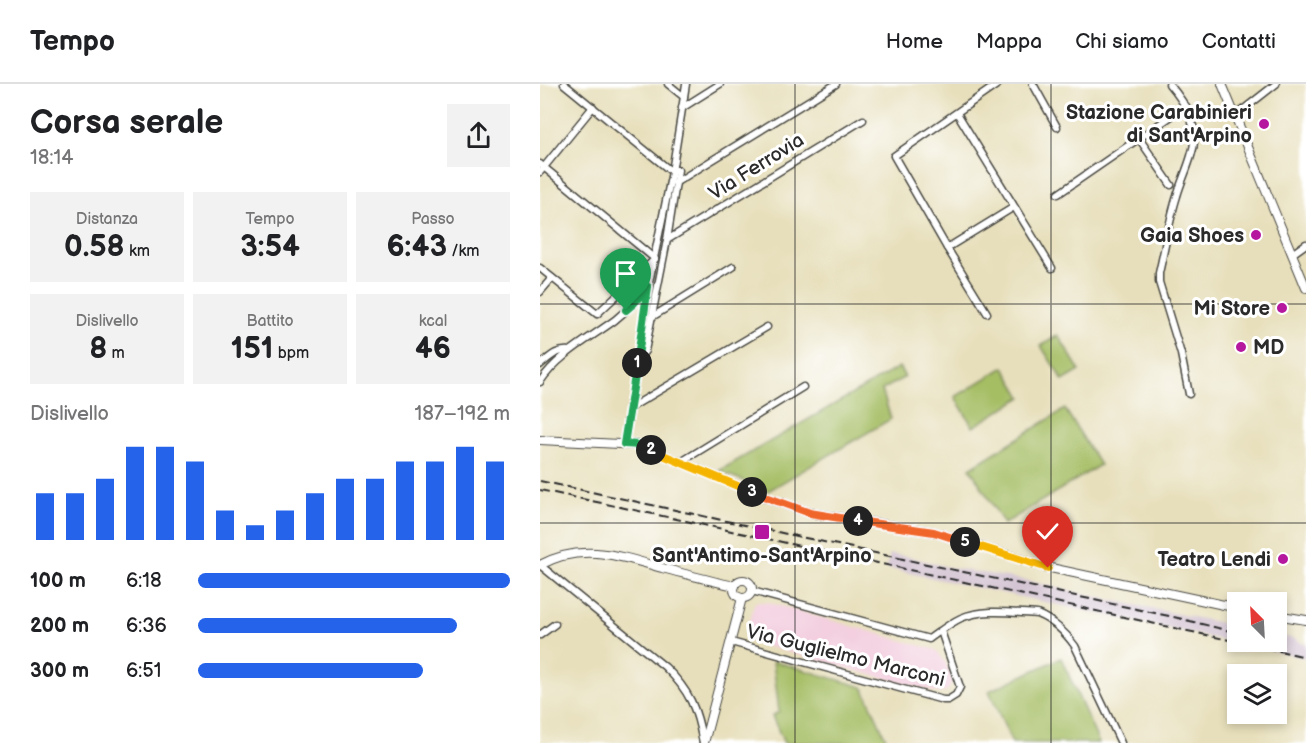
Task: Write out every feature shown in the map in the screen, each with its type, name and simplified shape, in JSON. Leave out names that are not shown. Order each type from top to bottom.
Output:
[{"type":"street","points":[[564,84],[672,172]]},
{"type":"street","points":[[668,84],[684,97]]},
{"type":"street","points":[[624,444],[648,287],[672,172],[686,84]]},
{"type":"street","points":[[682,108],[720,84]]},
{"type":"street","points":[[675,183],[836,84]]},
{"type":"street","points":[[987,313],[894,156],[998,84]]},
{"type":"street","points":[[1032,84],[1057,127]]},
{"type":"street","points":[[1169,84],[1186,106],[1192,119],[1194,144],[1177,195],[1158,277],[1181,354],[1189,394]]},
{"type":"street","points":[[1222,84],[1306,288]]},
{"type":"street","points":[[1235,116],[1276,84]]},
{"type":"street","points":[[1058,194],[1186,106]]},
{"type":"street","points":[[592,107],[541,168],[655,259]]},
{"type":"street","points":[[957,113],[1052,268]]},
{"type":"street","name":"Via Ferrovia","points":[[667,240],[862,120]]},
{"type":"street","points":[[1138,138],[1171,185]]},
{"type":"street","points":[[637,361],[645,351],[667,240],[678,170],[672,172]]},
{"type":"street","points":[[947,248],[1014,207]]},
{"type":"street","points":[[1292,254],[1306,244]]},
{"type":"street","points":[[540,268],[597,314],[655,259]]},
{"type":"street","points":[[652,317],[734,267]]},
{"type":"street","points":[[540,292],[552,278]]},
{"type":"street","points":[[540,382],[549,370],[570,351],[616,319],[648,287]]},
{"type":"street","points":[[630,408],[767,327]]},
{"type":"street","points":[[540,365],[556,352],[570,351]]},
{"type":"street","points":[[681,462],[803,387]]},
{"type":"street","points":[[540,440],[639,445],[810,513],[934,532],[1046,567],[1227,606]]},
{"type":"street","points":[[703,743],[698,716],[688,695],[675,677],[665,666],[542,565],[551,559],[578,553],[606,553],[735,586]]},
{"type":"street","points":[[740,581],[747,581],[751,584],[752,591],[747,597],[742,598],[736,594],[735,586],[740,581]]},
{"type":"street","points":[[752,591],[929,639],[959,619],[972,614],[984,612],[1037,614],[1049,620],[1075,646],[1121,743]]},
{"type":"street","name":"Via Guglielmo Marconi","points":[[703,743],[742,598]]},
{"type":"street","points":[[1287,617],[1306,620]]},
{"type":"street","points":[[540,635],[555,624]]},
{"type":"street","name":"Via Guglielmo Marconi","points":[[731,642],[948,700],[957,695],[960,687],[941,631]]},
{"type":"shaded area","points":[[890,554],[947,567],[1024,580],[1227,624],[1227,641],[886,568]]},
{"type":"shaded area","points":[[755,602],[767,602],[936,650],[945,662],[952,677],[952,683],[947,691],[939,693],[750,642],[746,635]]},
{"type":"shaded area","points":[[1287,637],[1296,639],[1306,644],[1306,658],[1278,652],[1287,652]]},
{"type":"green space","points":[[1058,335],[1080,371],[1063,381],[1041,346]]},
{"type":"green space","points":[[899,367],[905,377],[882,390],[891,419],[768,491],[719,471]]},
{"type":"green space","points":[[1004,367],[1022,397],[973,427],[955,397]]},
{"type":"green space","points":[[1065,409],[1100,465],[1004,524],[970,468]]},
{"type":"green space","points":[[1061,658],[1099,743],[1012,743],[989,691]]},
{"type":"green space","points":[[773,661],[863,687],[888,743],[784,743],[772,716],[779,712]]},
{"type":"railway","points":[[540,481],[1227,630]]},
{"type":"railway","points":[[540,490],[1227,640]]},
{"type":"railway","points":[[1284,652],[1306,657]]},
{"type":"place","name":"Stazione Carabinieri di Sant'Arpino","points":[[1264,124]]},
{"type":"place","name":"Gaia Shoes","points":[[1256,235]]},
{"type":"place","name":"Mi Store","points":[[1282,308]]},
{"type":"place","name":"MD","points":[[1241,347]]},
{"type":"place","name":"Sant'Antimo-Sant'Arpino","points":[[762,532]]},
{"type":"place","name":"Teatro Lendi","points":[[1283,559]]},
{"type":"route","points":[[626,310],[648,287],[624,444],[639,445],[810,513],[934,532],[1048,568]]}]
